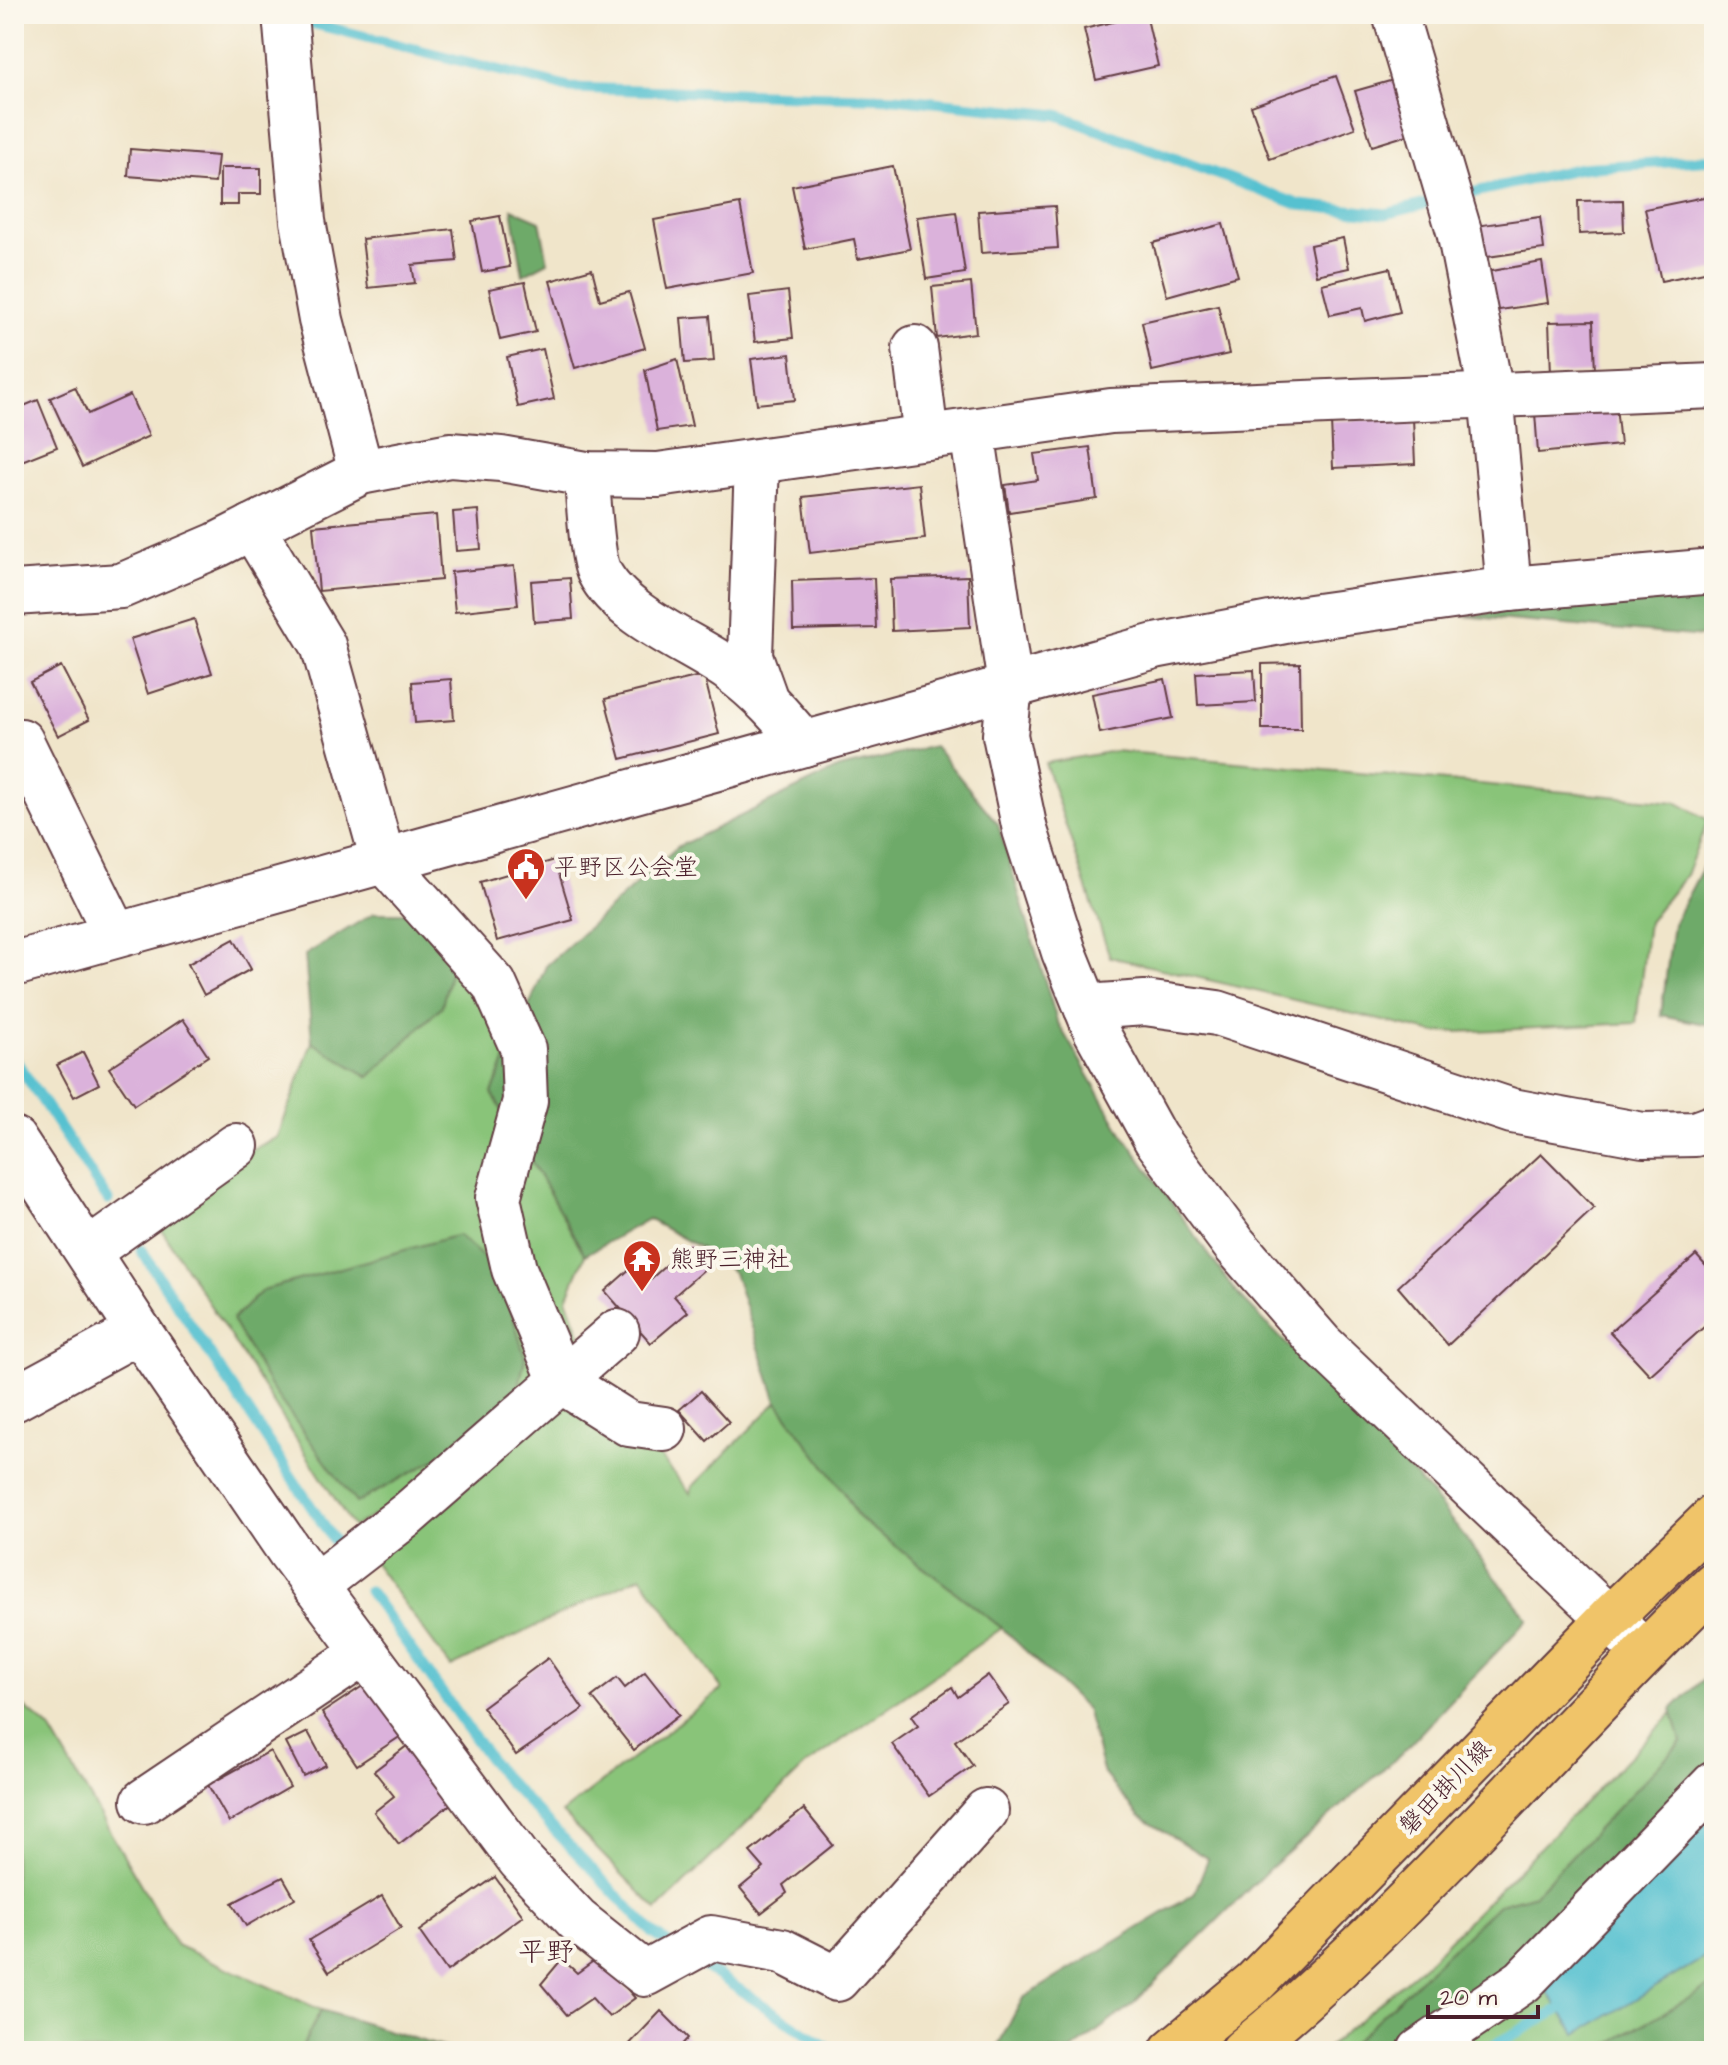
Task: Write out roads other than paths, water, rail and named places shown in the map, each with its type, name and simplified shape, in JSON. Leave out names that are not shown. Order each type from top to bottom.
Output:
[{"type":"main road","name":"磐田掛川線","points":[[1172,2051],[1254,1983],[1610,1618],[1714,1517]]},
{"type":"main road","name":"磐田掛川線","points":[[1243,2051],[1367,1942],[1644,1652],[1714,1584]]},
{"type":"street","points":[[1395,14],[1459,231],[1491,393],[1509,589]]},
{"type":"street","points":[[285,26],[308,250],[321,320],[361,472]]},
{"type":"street","points":[[915,348],[926,437]]},
{"type":"street","points":[[14,593],[121,586],[252,527],[361,472],[450,455],[501,459],[586,474],[658,475],[1111,411],[1714,386]]},
{"type":"street","points":[[972,431],[1010,685],[1005,735],[1025,830],[1064,952],[1086,1007],[1155,1138],[1234,1244],[1321,1344],[1644,1652]]},
{"type":"street","points":[[757,463],[750,656],[764,695]]},
{"type":"street","points":[[586,474],[598,571],[627,603],[665,633],[727,668],[764,695],[804,744]]},
{"type":"street","points":[[252,527],[323,645],[383,860],[494,984],[523,1049],[525,1101],[498,1198],[514,1269],[561,1381],[629,1424],[664,1429]]},
{"type":"street","points":[[14,964],[1155,646],[1296,619],[1509,589],[1714,571]]},
{"type":"street","points":[[21,741],[116,935]]},
{"type":"street","points":[[1086,1007],[1145,1003],[1217,1013],[1512,1111],[1643,1135],[1695,1134],[1714,1127]]},
{"type":"street","points":[[14,1140],[139,1331],[315,1586],[520,1860],[577,1920],[645,1974],[711,1938],[782,1951],[837,1979],[986,1811]]},
{"type":"street","points":[[89,1251],[236,1146]]},
{"type":"street","points":[[14,1399],[139,1331]]},
{"type":"street","points":[[315,1586],[408,1514],[617,1332]]},
{"type":"street","points":[[144,1801],[364,1653]]},
{"type":"street","points":[[1420,2051],[1523,1981],[1714,1784]]},
{"type":"water","points":[[1714,1813],[1714,1952],[1577,2034],[1544,1987]]},
{"type":"waterway","points":[[295,19],[570,88],[896,98],[1058,115],[1300,205],[1386,214],[1441,200]]},
{"type":"waterway","points":[[1458,196],[1580,168],[1714,159]]},
{"type":"waterway","points":[[14,1058],[108,1200]]},
{"type":"waterway","points":[[141,1250],[340,1550]]},
{"type":"waterway","points":[[369,1591],[498,1771],[653,1933],[672,1946]]},
{"type":"waterway","points":[[705,1967],[833,2051]]},
{"type":"waterway","points":[[1482,2051],[1559,2010]]},
{"type":"place","name":"平野区公会堂","points":[[526,901]]},
{"type":"place","name":"熊野三神社","points":[[642,1293]]},
{"type":"district","name":"平野","points":[[546,1951]]}]
